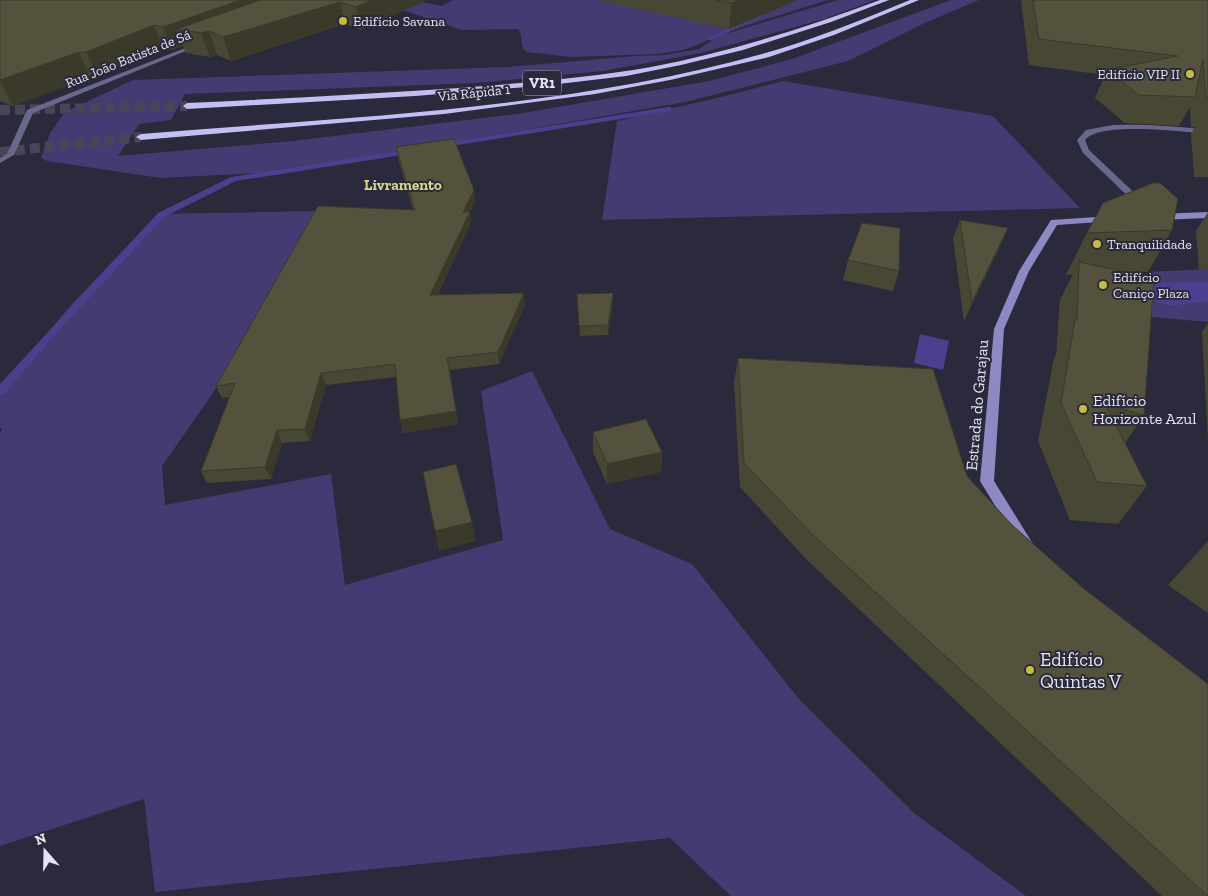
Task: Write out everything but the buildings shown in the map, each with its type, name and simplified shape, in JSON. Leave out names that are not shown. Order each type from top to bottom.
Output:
[{"type":"highway","name":"Via Rápida 1","points":[[187,106],[471,90],[584,79],[651,69],[728,52],[840,18],[886,0]]},
{"type":"highway","name":"Via Rápida 1","points":[[141,137],[487,107],[598,92],[745,60],[859,23],[916,0]]},
{"type":"street","name":"Rua João Batista de Sá","points":[[0,161],[10,155],[30,112],[206,42]]},
{"type":"street","points":[[1208,132],[1171,128],[1111,128],[1089,132],[1081,140],[1086,151],[1150,217],[1208,215]]},
{"type":"street","name":"Estrada do Garajau","points":[[1036,555],[1029,549],[987,481],[999,329],[1024,271],[1054,222],[1127,218]]},
{"type":"shaded area","points":[[373,0],[412,0],[441,6],[453,0],[828,0],[719,34],[698,45],[683,50],[658,54],[571,57],[527,52],[523,47],[518,29],[462,30]]},
{"type":"shaded area","points":[[838,0],[875,0],[824,19],[701,53],[603,71],[477,83],[185,94],[171,120],[139,124],[118,156],[293,141],[517,114],[709,81],[792,59],[951,0],[979,0],[927,22],[848,61],[685,102],[282,172],[160,178],[47,161],[41,158],[50,133],[65,112],[133,80],[507,67],[664,55],[699,49],[718,36]]},
{"type":"shaded area","points":[[783,81],[993,116],[1080,208],[602,220],[617,121]]},
{"type":"shaded area","points":[[320,211],[213,393],[162,466],[165,505],[331,474],[345,585],[503,540],[481,391],[532,371],[610,529],[692,564],[798,698],[914,813],[1026,896],[731,896],[670,838],[155,892],[144,799],[0,846],[0,433],[2,428],[0,428],[0,390],[71,305],[158,214]]},
{"type":"shaded area","points":[[1208,269],[1208,322],[1139,316],[1148,272]]},
{"type":"shaded area","points":[[1208,282],[1208,301],[1172,306],[1156,302],[1154,283]]},
{"type":"shaded area","points":[[920,334],[949,341],[943,370],[914,363]]},
{"type":"waterway","points":[[709,39],[756,18],[781,0]]},
{"type":"waterway","points":[[439,146],[668,109]]},
{"type":"waterway","points":[[0,391],[49,335],[161,215],[234,179],[412,151]]},
{"type":"tunnel","points":[[0,110],[187,106]]},
{"type":"tunnel","points":[[0,152],[141,137]]},
{"type":"place","name":"Edifício Savana","points":[[343,21]]},
{"type":"place","name":"Edifício VIP II","points":[[1190,74]]},
{"type":"place","name":"Tranquilidade","points":[[1097,244]]},
{"type":"place","name":"Edifício Caniço Plaza","points":[[1103,285]]},
{"type":"place","name":"Edifício Horizonte Azul","points":[[1083,409]]},
{"type":"place","name":"Edifício Quintas V","points":[[1030,670]]},
{"type":"district","name":"Livramento","points":[[403,185]]}]
